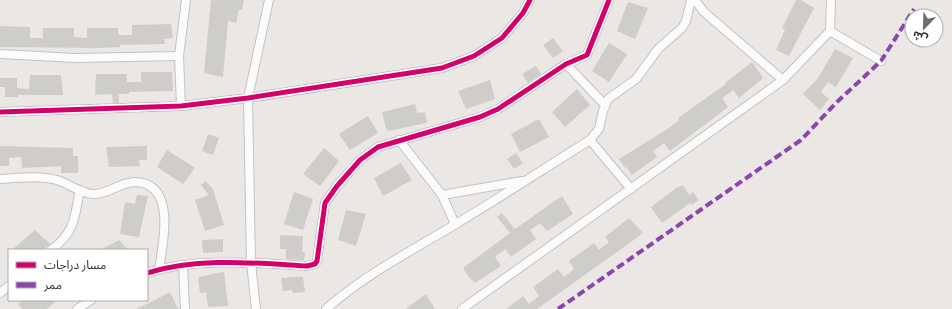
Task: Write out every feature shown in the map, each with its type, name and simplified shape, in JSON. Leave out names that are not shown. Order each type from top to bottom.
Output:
[{"type":"street","points":[[181,106],[179,56],[186,0]]},
{"type":"street","points":[[256,309],[251,263],[248,98],[269,0]]},
{"type":"street","points":[[0,112],[181,106],[248,98],[442,68],[474,56],[502,38],[523,13],[530,0]]},
{"type":"street","points":[[148,273],[159,269],[183,265],[251,263],[307,266],[315,264],[317,262],[325,203],[360,160],[378,147],[480,117],[498,109],[566,64],[586,55],[609,0]]},
{"type":"street","points":[[326,309],[346,292],[384,265],[455,224],[590,140],[598,130],[605,105],[613,95],[636,79],[659,48],[682,28],[686,22],[691,0]]},
{"type":"street","points":[[695,0],[704,12],[727,33],[783,80]]},
{"type":"street","points":[[462,309],[783,80],[830,31],[831,0]]},
{"type":"street","points":[[830,31],[881,61]]},
{"type":"street","points":[[0,54],[75,58],[179,56]]},
{"type":"street","points":[[566,64],[605,105]]},
{"type":"street","points":[[399,140],[442,195],[455,224]]},
{"type":"street","points":[[590,140],[631,189]]},
{"type":"street","points":[[0,178],[45,178],[62,182],[94,194],[103,193],[126,183],[135,182],[144,184],[156,193],[162,202],[165,217],[159,269]]},
{"type":"street","points":[[442,195],[527,180]]},
{"type":"street","points":[[52,249],[72,227],[80,190]]},
{"type":"street","points":[[183,265],[185,309]]},
{"type":"street","points":[[0,294],[8,287]]},
{"type":"street","points":[[77,309],[89,301]]},
{"type":"building","points":[[211,0],[244,0],[242,10],[239,10],[236,23],[228,21],[223,77],[204,73]]},
{"type":"building","points":[[796,0],[801,0],[814,8],[789,56],[776,50],[785,30],[782,28]]},
{"type":"building","points":[[628,2],[648,8],[635,39],[617,31]]},
{"type":"building","points":[[171,24],[173,38],[164,39],[165,44],[120,45],[120,47],[100,48],[0,47],[0,26],[30,27],[30,38],[43,38],[43,28],[74,28],[74,37],[87,38],[87,28],[118,28],[118,35],[132,35],[132,25]]},
{"type":"building","points":[[553,38],[563,51],[553,58],[543,45]]},
{"type":"building","points":[[609,43],[627,54],[609,82],[592,71]]},
{"type":"building","points":[[835,49],[853,58],[836,87],[828,82],[821,92],[829,99],[820,110],[803,94],[818,78]]},
{"type":"building","points":[[752,62],[763,78],[739,98],[733,90],[722,98],[728,107],[670,151],[664,143],[653,151],[657,157],[632,175],[626,167],[625,168],[619,159],[669,128],[679,120],[678,118],[726,84],[725,83]]},
{"type":"building","points":[[536,66],[541,74],[528,83],[522,74]]},
{"type":"building","points":[[141,72],[172,72],[173,91],[129,92],[129,94],[119,94],[119,103],[113,103],[112,94],[95,95],[96,74],[127,74],[127,82],[141,82]]},
{"type":"building","points":[[30,75],[61,75],[63,95],[18,95],[18,97],[5,97],[5,87],[0,87],[0,78],[17,78],[17,88],[29,89]]},
{"type":"building","points":[[490,80],[495,99],[466,109],[458,91]]},
{"type":"building","points":[[577,89],[590,105],[565,127],[552,112]]},
{"type":"building","points":[[415,104],[417,113],[425,112],[427,123],[388,131],[387,128],[386,129],[382,112]]},
{"type":"building","points":[[368,116],[378,133],[350,150],[339,134]]},
{"type":"building","points":[[539,119],[549,137],[520,152],[511,134]]},
{"type":"building","points":[[208,134],[219,138],[213,155],[202,151]]},
{"type":"building","points":[[0,146],[73,148],[73,156],[78,156],[78,173],[61,173],[61,166],[22,168],[21,157],[9,158],[9,166],[0,166]]},
{"type":"building","points":[[147,146],[147,160],[139,160],[140,166],[109,167],[106,147]]},
{"type":"building","points":[[324,148],[339,161],[320,186],[303,174]]},
{"type":"building","points":[[167,150],[195,168],[183,184],[157,167]]},
{"type":"building","points":[[516,153],[523,163],[514,169],[507,159]]},
{"type":"building","points":[[401,163],[412,180],[383,196],[374,178]]},
{"type":"building","points":[[206,181],[213,189],[224,225],[205,231],[195,200],[209,195],[201,185]]},
{"type":"building","points":[[683,185],[689,195],[693,192],[699,200],[692,205],[690,203],[662,223],[651,207],[676,188]]},
{"type":"building","points":[[294,192],[313,199],[303,230],[284,224]]},
{"type":"building","points":[[137,195],[148,196],[139,237],[120,234],[125,202],[135,204]]},
{"type":"building","points":[[562,196],[573,214],[547,231],[540,223],[530,230],[536,239],[511,257],[505,249],[495,257],[501,266],[475,283],[468,276],[463,268],[510,233],[497,217],[502,213],[515,229]]},
{"type":"building","points":[[346,210],[366,214],[356,246],[338,240]]},
{"type":"building","points":[[629,218],[643,233],[537,309],[506,309],[523,296],[529,304],[539,296],[533,287],[558,269],[564,277],[574,269],[569,261],[594,243],[599,250],[609,242],[605,237]]},
{"type":"building","points":[[35,230],[50,244],[44,249],[13,249]]},
{"type":"building","points":[[280,235],[303,236],[302,252],[305,252],[304,260],[286,259],[286,249],[280,249]]},
{"type":"building","points":[[223,239],[223,252],[203,253],[202,240]]},
{"type":"building","points":[[119,240],[127,249],[102,249]]},
{"type":"building","points":[[224,272],[228,306],[208,307],[206,292],[200,293],[198,277]]},
{"type":"building","points":[[303,277],[305,292],[293,293],[292,290],[283,291],[281,278]]},
{"type":"building","points":[[170,292],[178,309],[136,309],[153,301]]},
{"type":"building","points":[[426,294],[435,309],[405,309],[415,302]]},
{"type":"building","points":[[22,301],[56,301],[47,309],[22,309],[18,304]]},
{"type":"marked path","points":[[558,309],[801,140],[837,102],[881,61],[904,25]]},
{"type":"cycle path","points":[[0,112],[181,106],[248,98],[442,68],[474,56],[502,38],[523,13],[530,0]]},
{"type":"cycle path","points":[[148,273],[166,268],[206,263],[226,262],[307,266],[315,264],[317,261],[325,203],[337,186],[360,160],[378,147],[480,117],[498,109],[566,64],[587,55],[609,0]]}]
